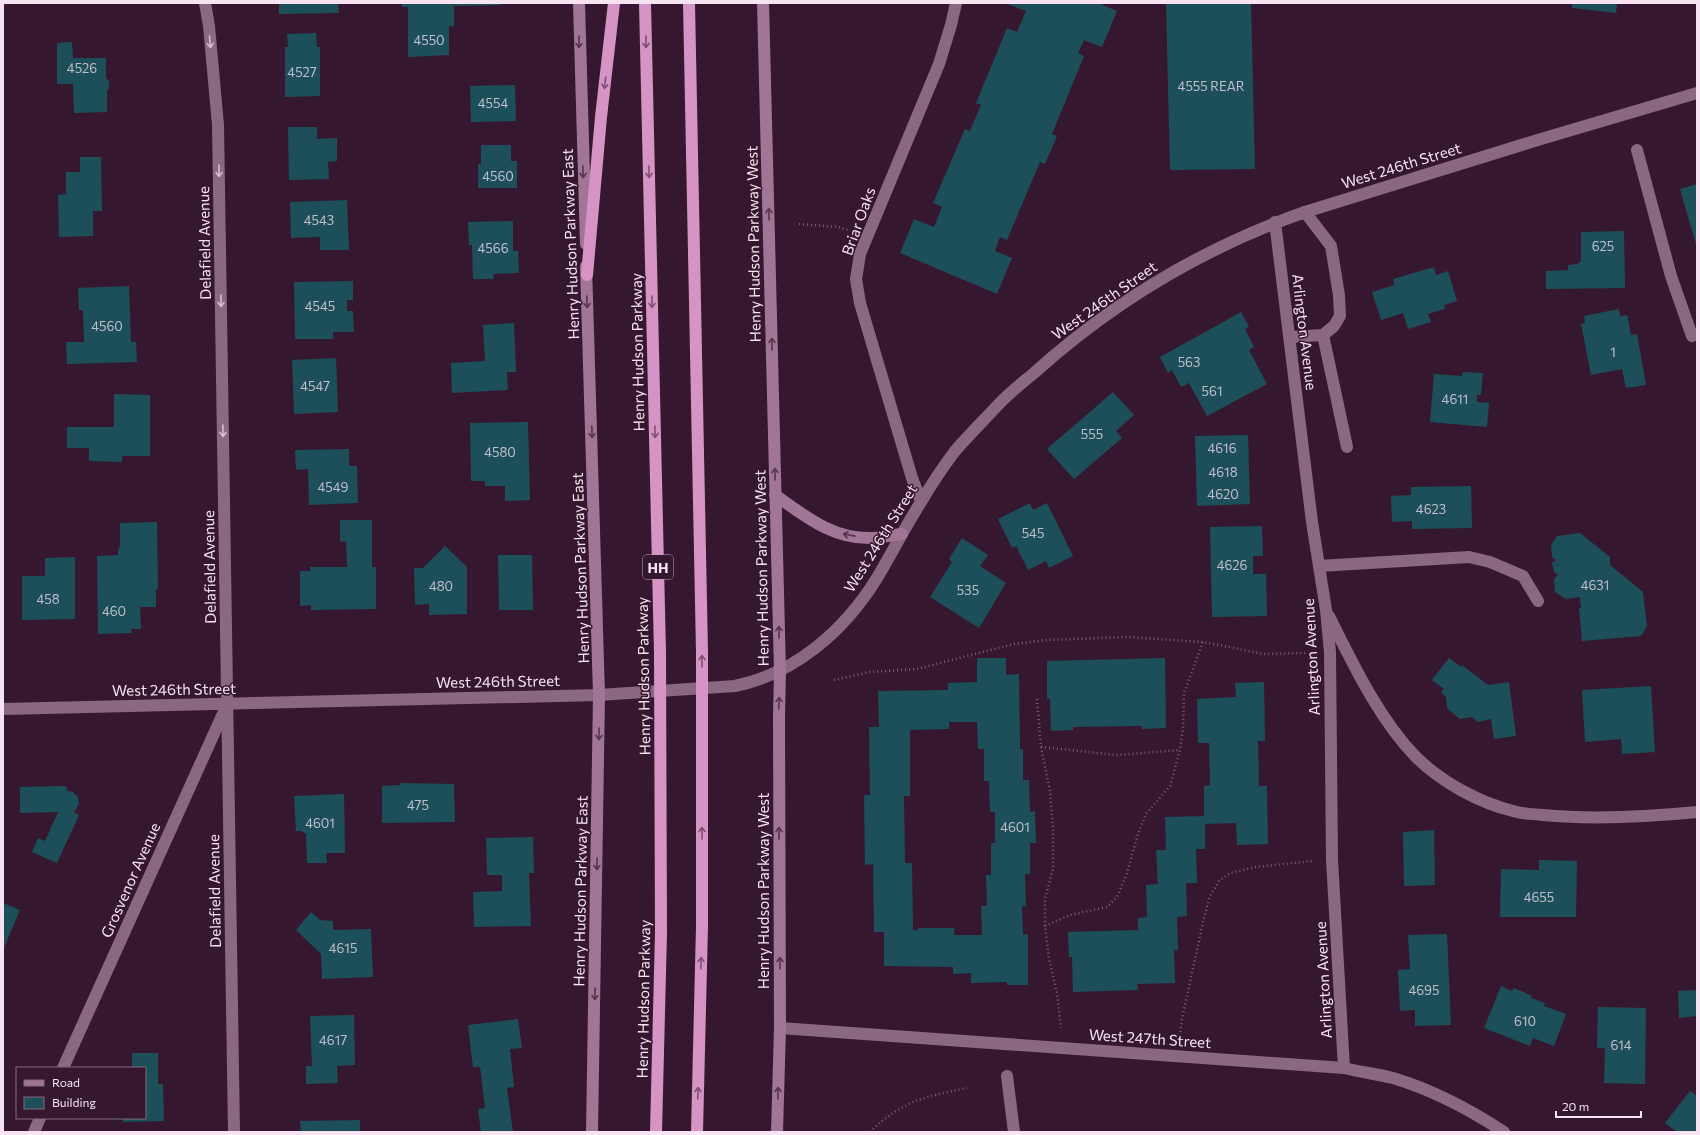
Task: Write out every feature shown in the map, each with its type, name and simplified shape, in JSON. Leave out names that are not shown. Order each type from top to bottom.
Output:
[{"type":"highway","points":[[587,275],[601,117],[614,3]]},
{"type":"highway","name":"Henry Hudson Parkway","points":[[645,3],[660,660],[661,933],[656,1132]]},
{"type":"highway","points":[[689,3],[702,652],[702,926],[696,1132]]},
{"type":"main road","name":"Henry Hudson Parkway East","points":[[580,3],[579,48],[599,695],[592,1132]]},
{"type":"main road","name":"Henry Hudson Parkway West","points":[[763,3],[780,671],[780,1028],[777,1132]]},
{"type":"main road","points":[[775,495],[810,520],[830,531],[851,536],[873,538],[902,534]]},
{"type":"street","name":"Delafield Avenue","points":[[205,3],[209,26],[218,125],[234,1132]]},
{"type":"street","name":"Briar Oaks","points":[[921,501],[912,478],[860,303],[856,279],[860,254],[939,64],[956,3]]},
{"type":"street","name":"West 246th Street","points":[[3,709],[599,695],[735,686],[756,682],[780,671],[813,651],[856,608],[876,579],[921,501],[955,452],[998,404],[1057,352],[1101,318],[1188,263],[1275,222],[1305,212],[1489,155],[1697,94]]},
{"type":"street","points":[[1637,150],[1671,276],[1692,336]]},
{"type":"street","points":[[1291,338],[1323,335],[1334,326],[1340,316],[1339,295],[1331,246],[1305,212]]},
{"type":"street","name":"Arlington Avenue","points":[[1275,222],[1291,338],[1311,514],[1326,610],[1330,652],[1332,860],[1344,1068]]},
{"type":"street","points":[[1323,335],[1347,448]]},
{"type":"street","points":[[1319,566],[1469,557],[1490,562],[1523,576],[1538,600]]},
{"type":"street","points":[[1326,610],[1354,667],[1385,718],[1417,758],[1446,781],[1482,801],[1514,812],[1563,817],[1613,818],[1659,816],[1697,812]]},
{"type":"street","name":"Grosvenor Avenue","points":[[63,1067],[227,704]]},
{"type":"street","name":"West 247th Street","points":[[780,1028],[1344,1068],[1392,1078],[1438,1095],[1478,1115],[1504,1132]]},
{"type":"street","points":[[1007,1076],[1014,1132]]},
{"type":"street","points":[[34,1132],[40,1119]]},
{"type":"path","points":[[799,224],[838,227],[867,236]]},
{"type":"path","points":[[834,680],[870,672],[917,668],[1014,644],[1033,642],[1128,637],[1203,642],[1264,654],[1330,652]]},
{"type":"path","points":[[1045,926],[1070,915],[1107,907],[1117,897],[1146,814],[1170,786],[1180,750],[1184,728],[1184,693],[1203,642]]},
{"type":"path","points":[[1037,698],[1041,747],[1050,791],[1053,828],[1053,869],[1045,899],[1045,926],[1049,959],[1057,993],[1061,1024],[1061,1047]]},
{"type":"path","points":[[1041,747],[1117,755],[1180,750]]},
{"type":"path","points":[[1178,1056],[1182,1019],[1203,922],[1210,896],[1219,882],[1230,873],[1256,867],[1332,860]]},
{"type":"path","points":[[870,1132],[895,1111],[912,1101],[967,1088]]},
{"type":"building","points":[[279,3],[338,3],[339,13],[279,14]]},
{"type":"building","points":[[402,3],[500,3],[500,5],[454,6],[454,26],[449,26],[449,55],[408,57],[408,7],[402,7]]},
{"type":"building","points":[[1005,3],[1098,3],[1117,11],[1102,47],[1084,40],[1078,53],[1084,56],[1052,134],[1057,136],[1045,164],[1040,162],[1007,240],[1000,237],[995,251],[1012,258],[997,294],[900,253],[914,219],[934,227],[942,207],[933,203],[965,129],[970,131],[981,105],[976,103],[1007,28],[1017,32],[1026,11]]},
{"type":"building","points":[[1166,3],[1251,3],[1255,169],[1170,170]]},
{"type":"building","points":[[1572,3],[1617,3],[1616,13],[1572,8]]},
{"type":"building","points":[[316,33],[317,47],[320,47],[320,96],[285,97],[285,47],[288,47],[287,34]]},
{"type":"building","points":[[72,42],[73,58],[106,58],[106,78],[109,81],[109,88],[107,91],[107,112],[74,113],[73,84],[57,84],[57,43]]},
{"type":"building","points":[[515,85],[516,121],[471,122],[470,86]]},
{"type":"building","points":[[288,127],[317,127],[317,139],[337,138],[337,161],[328,162],[329,179],[289,180]]},
{"type":"building","points":[[481,145],[511,145],[511,161],[517,161],[517,188],[478,188],[478,164],[481,164]]},
{"type":"building","points":[[80,157],[101,157],[102,211],[93,211],[93,236],[59,237],[58,195],[66,194],[66,172],[80,172]]},
{"type":"building","points":[[1697,184],[1697,244],[1696,244],[1680,189]]},
{"type":"building","points":[[347,200],[349,250],[320,250],[320,237],[291,238],[290,202]]},
{"type":"building","points":[[513,221],[513,251],[518,251],[519,273],[493,274],[494,279],[473,279],[472,245],[469,245],[468,222]]},
{"type":"building","points":[[1624,231],[1625,288],[1546,289],[1546,271],[1568,270],[1568,265],[1577,264],[1581,261],[1581,232]]},
{"type":"building","points":[[1434,267],[1436,275],[1448,271],[1457,301],[1444,305],[1445,309],[1428,314],[1431,322],[1408,329],[1403,313],[1381,320],[1372,292],[1394,285],[1393,279]]},
{"type":"building","points":[[353,281],[353,300],[347,300],[347,311],[353,311],[354,332],[333,332],[333,339],[295,339],[294,282]]},
{"type":"building","points":[[129,286],[131,342],[136,342],[137,362],[67,364],[66,342],[84,342],[83,310],[79,310],[78,288]]},
{"type":"building","points":[[1619,309],[1620,316],[1627,315],[1631,335],[1637,334],[1646,385],[1626,388],[1622,369],[1591,375],[1581,324],[1585,323],[1584,316]]},
{"type":"building","points":[[1241,312],[1249,327],[1245,329],[1254,347],[1249,350],[1267,384],[1207,416],[1189,383],[1181,387],[1172,370],[1168,373],[1160,357]]},
{"type":"building","points":[[514,323],[516,372],[507,372],[508,390],[452,393],[451,363],[485,361],[483,325]]},
{"type":"building","points":[[336,358],[338,412],[294,414],[292,360]]},
{"type":"building","points":[[1463,372],[1483,373],[1481,395],[1477,395],[1477,402],[1489,403],[1487,427],[1430,422],[1434,374],[1462,376]]},
{"type":"building","points":[[1113,392],[1134,415],[1116,431],[1122,438],[1074,479],[1047,449]]},
{"type":"building","points":[[114,394],[150,395],[150,456],[122,456],[122,462],[89,461],[89,448],[67,448],[67,427],[114,427]]},
{"type":"building","points":[[528,422],[530,500],[505,501],[505,486],[485,486],[485,481],[471,481],[470,423]]},
{"type":"building","points":[[1248,435],[1250,504],[1197,506],[1195,436]]},
{"type":"building","points":[[349,449],[349,466],[357,466],[358,503],[309,505],[308,469],[296,470],[295,450]]},
{"type":"building","points":[[1471,486],[1472,528],[1412,529],[1412,521],[1392,522],[1391,496],[1411,495],[1411,487]]},
{"type":"building","points":[[1030,503],[1033,510],[1047,503],[1073,556],[1049,568],[1046,561],[1028,570],[1016,546],[1012,548],[998,519]]},
{"type":"building","points":[[340,520],[372,520],[372,567],[376,567],[376,609],[311,610],[311,605],[300,606],[300,571],[310,571],[310,567],[347,567],[346,541],[340,542]]},
{"type":"building","points":[[157,522],[158,589],[156,589],[156,607],[140,607],[141,629],[131,629],[132,633],[98,634],[97,556],[118,555],[120,546],[120,523]]},
{"type":"building","points":[[1262,526],[1263,556],[1253,556],[1253,574],[1266,574],[1267,616],[1212,617],[1210,527]]},
{"type":"building","points":[[1580,533],[1610,557],[1610,565],[1643,592],[1647,626],[1641,636],[1582,641],[1579,608],[1581,608],[1580,597],[1566,599],[1555,592],[1554,579],[1558,575],[1554,572],[1552,563],[1556,560],[1552,557],[1551,545],[1557,536]]},
{"type":"building","points":[[962,538],[988,555],[980,566],[1006,583],[979,628],[930,597],[952,562],[949,559]]},
{"type":"building","points":[[445,546],[467,567],[467,614],[429,615],[429,604],[415,605],[414,568],[423,568]]},
{"type":"building","points":[[498,555],[532,555],[533,610],[499,610]]},
{"type":"building","points":[[75,557],[75,619],[22,620],[22,576],[45,576],[45,558]]},
{"type":"building","points":[[977,658],[1006,658],[1006,675],[1019,674],[1020,749],[1023,749],[1023,780],[1029,780],[1030,812],[1035,811],[1036,843],[1030,843],[1030,874],[1025,874],[1026,906],[1022,906],[1023,935],[1028,934],[1028,985],[1007,985],[1007,982],[971,983],[971,973],[953,974],[953,967],[884,966],[884,932],[874,932],[873,864],[865,865],[864,795],[870,795],[869,727],[879,727],[878,691],[948,690],[948,683],[977,682]],"holes":[[[949,722],[977,722],[978,749],[984,749],[984,781],[989,781],[990,812],[995,812],[995,843],[991,843],[991,875],[986,875],[987,906],[981,906],[982,935],[954,935],[954,928],[918,928],[918,930],[913,930],[912,863],[905,863],[904,796],[910,796],[910,730],[949,729]]]},
{"type":"building","points":[[1165,658],[1166,728],[1142,729],[1142,726],[1073,727],[1073,730],[1051,731],[1050,699],[1047,699],[1047,661]]},
{"type":"building","points":[[1449,658],[1461,667],[1462,665],[1488,685],[1509,682],[1516,736],[1494,739],[1491,719],[1478,722],[1472,717],[1460,719],[1447,708],[1446,697],[1441,692],[1444,689],[1432,680]]},
{"type":"building","points":[[1264,682],[1265,741],[1258,741],[1259,786],[1267,786],[1268,844],[1237,845],[1236,823],[1205,824],[1205,849],[1196,849],[1197,883],[1186,883],[1187,916],[1177,917],[1178,950],[1174,950],[1175,983],[1137,984],[1138,990],[1073,992],[1072,957],[1069,957],[1068,932],[1138,930],[1138,918],[1147,917],[1146,885],[1158,884],[1156,850],[1166,850],[1165,817],[1204,816],[1204,786],[1210,785],[1209,743],[1198,743],[1197,699],[1236,697],[1235,683]]},
{"type":"building","points":[[1651,686],[1655,752],[1622,754],[1621,739],[1585,742],[1582,690]]},
{"type":"building","points":[[400,783],[454,784],[455,822],[382,823],[382,786],[400,785]]},
{"type":"building","points":[[66,786],[67,791],[73,792],[78,797],[79,804],[74,812],[79,815],[57,863],[32,852],[38,838],[45,841],[58,812],[20,813],[20,787]]},
{"type":"building","points":[[344,794],[345,853],[326,853],[327,863],[307,863],[306,834],[301,831],[296,831],[294,796]]},
{"type":"building","points":[[1434,830],[1435,885],[1404,886],[1403,832]]},
{"type":"building","points":[[533,837],[534,873],[529,873],[531,926],[474,927],[473,892],[502,891],[502,875],[487,875],[486,838]]},
{"type":"building","points":[[1539,860],[1577,861],[1576,917],[1500,917],[1501,869],[1539,870]]},
{"type":"building","points":[[3,903],[20,910],[3,950]]},
{"type":"building","points":[[311,912],[320,920],[333,921],[333,930],[371,929],[373,977],[322,979],[321,954],[296,930]]},
{"type":"building","points":[[1447,934],[1451,1025],[1415,1026],[1415,1010],[1400,1011],[1398,970],[1410,969],[1408,935]]},
{"type":"building","points":[[1501,986],[1512,991],[1514,988],[1532,996],[1531,998],[1545,1003],[1544,1006],[1566,1014],[1554,1046],[1533,1038],[1530,1046],[1484,1028]]},
{"type":"building","points":[[1697,990],[1697,1016],[1679,1018],[1678,991]]},
{"type":"building","points":[[1598,1007],[1646,1008],[1645,1084],[1604,1083],[1605,1048],[1597,1048]]},
{"type":"building","points":[[354,1015],[355,1065],[337,1066],[338,1083],[306,1084],[306,1066],[312,1066],[310,1016]]},
{"type":"building","points":[[518,1019],[522,1048],[510,1049],[514,1087],[507,1088],[513,1132],[481,1132],[478,1109],[485,1108],[480,1067],[473,1067],[468,1025]]},
{"type":"building","points":[[132,1053],[158,1053],[158,1084],[163,1084],[164,1121],[123,1122],[123,1119],[146,1119],[146,1067],[132,1067]]},
{"type":"building","points":[[1690,1091],[1697,1096],[1697,1132],[1677,1132],[1665,1123]]},
{"type":"building","points":[[360,1120],[360,1132],[301,1132],[300,1121]]}]
